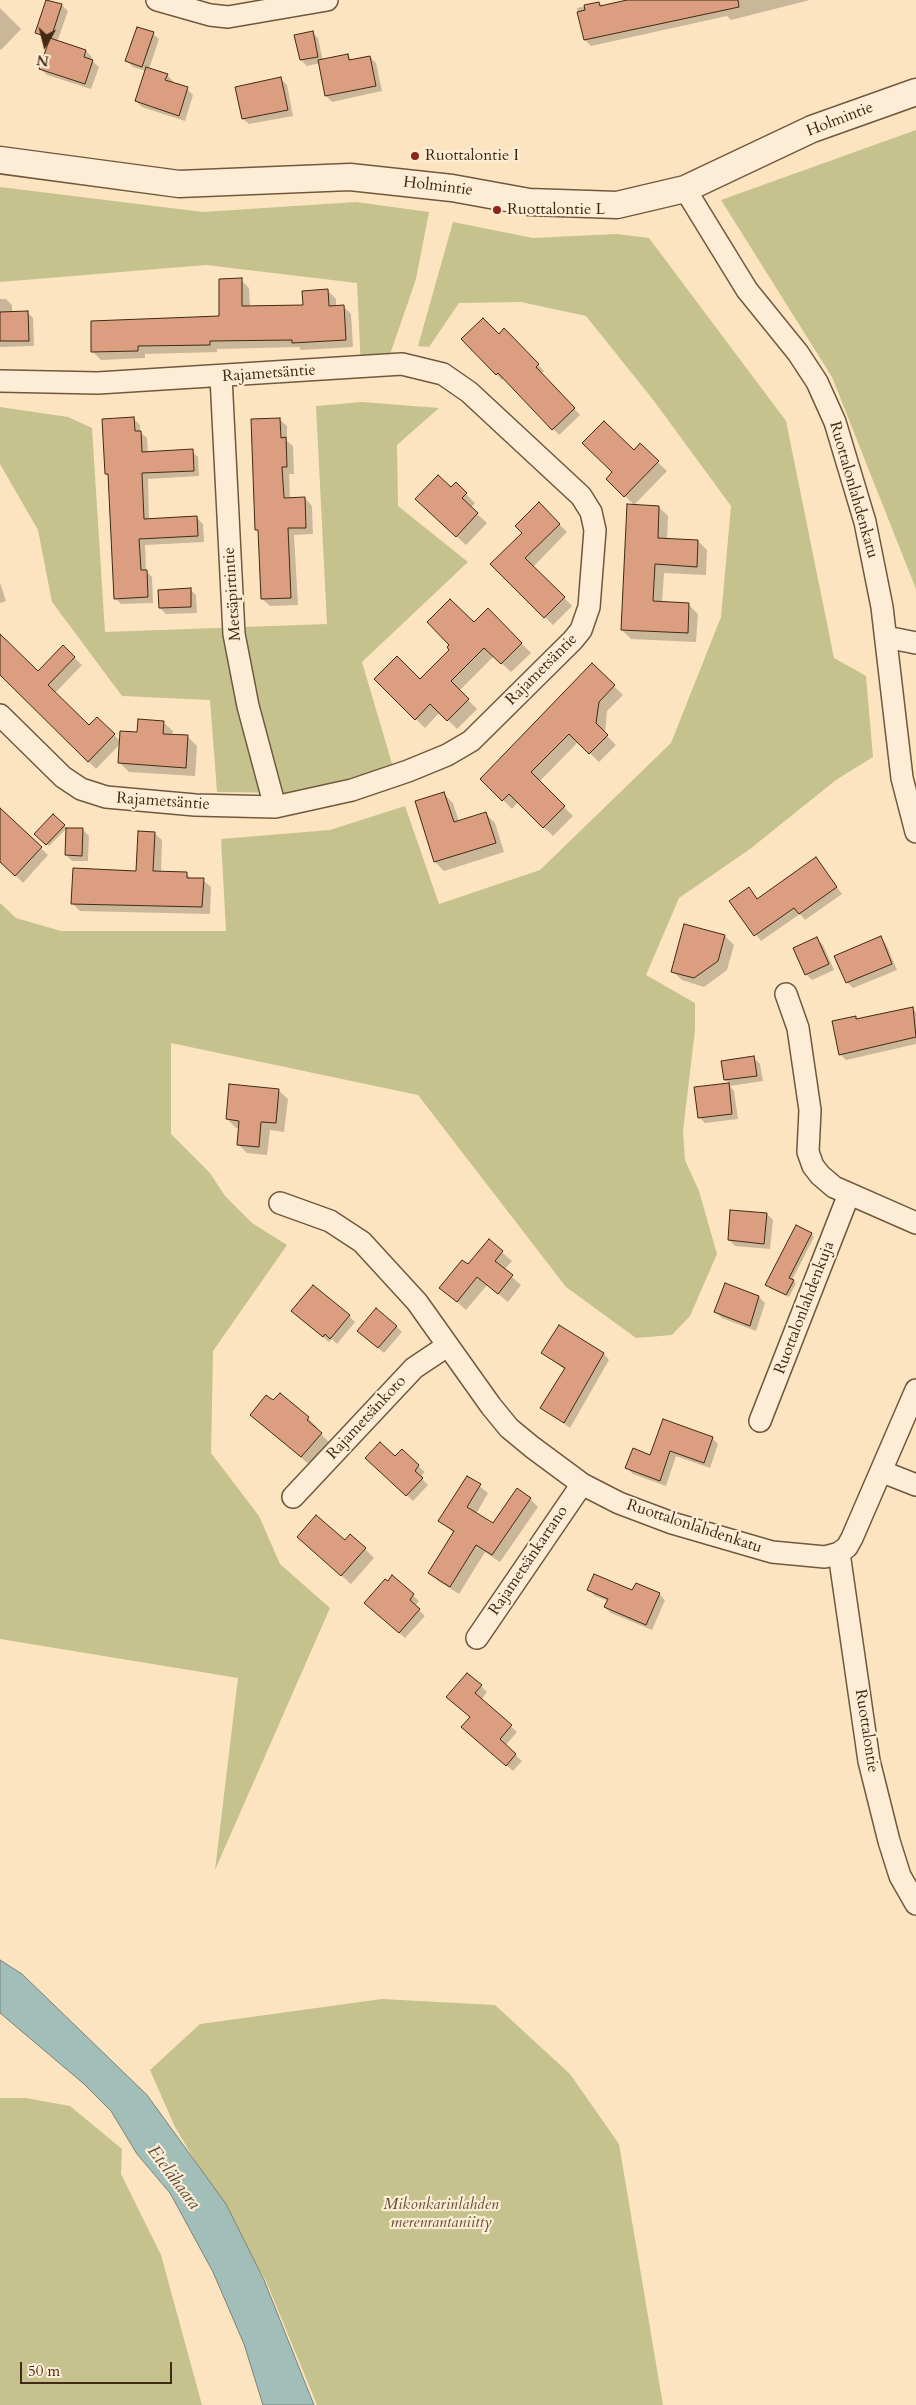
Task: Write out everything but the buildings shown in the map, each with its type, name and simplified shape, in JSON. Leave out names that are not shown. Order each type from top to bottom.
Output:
[{"type":"street","points":[[157,0],[210,15],[228,17],[327,0]]},
{"type":"street","name":"Holmintie","points":[[0,160],[179,184],[350,177],[452,188],[528,202],[579,205],[617,204],[685,189],[812,129],[916,92]]},
{"type":"street","name":"Ruottalonlahdenkatu","points":[[685,189],[747,290],[798,353],[817,382],[835,422],[864,522],[882,608],[902,778],[916,832]]},
{"type":"street","name":"Rajametsäntie","points":[[0,381],[98,383],[221,377],[402,364],[443,374],[470,392],[581,496],[594,522],[589,607],[581,630],[471,741],[446,755],[408,772],[352,790],[276,807],[143,802],[106,797],[81,789],[63,777],[0,715]]},
{"type":"street","name":"Metsäpirtintie","points":[[221,377],[234,634],[248,706],[276,807]]},
{"type":"street","points":[[886,637],[916,643]]},
{"type":"street","points":[[786,994],[798,1028],[810,1110],[808,1152],[820,1175],[834,1187],[916,1222]]},
{"type":"street","name":"Ruottalonlahdenkuja","points":[[760,1421],[849,1194]]},
{"type":"street","name":"Ruottalonlahdenkatu","points":[[280,1203],[330,1221],[362,1242],[417,1302],[469,1378],[510,1428],[540,1454],[582,1484],[619,1503],[672,1523],[772,1552],[825,1557],[839,1553]]},
{"type":"street","name":"Rajametsänkoto","points":[[294,1497],[414,1368],[447,1346]]},
{"type":"street","points":[[839,1553],[852,1538],[883,1472],[916,1390]]},
{"type":"street","points":[[883,1472],[916,1485]]},
{"type":"street","name":"Rajametsänkartano","points":[[477,1638],[582,1484]]},
{"type":"street","name":"Ruottalontie","points":[[839,1553],[870,1761],[889,1841],[900,1876],[916,1904]]},
{"type":"green space","points":[[916,130],[916,589],[832,377],[721,200]]},
{"type":"green space","points":[[0,187],[203,212],[356,202],[429,212],[416,279],[386,366],[361,368],[357,283],[206,265],[0,282]]},
{"type":"green space","points":[[453,222],[533,238],[616,234],[649,238],[786,421],[834,658],[866,676],[873,757],[836,780],[750,849],[679,898],[646,975],[695,1003],[695,1030],[683,1131],[685,1160],[699,1191],[717,1254],[690,1316],[672,1335],[636,1338],[566,1287],[418,1095],[171,1043],[171,1134],[210,1173],[225,1196],[252,1223],[287,1245],[213,1351],[211,1453],[259,1516],[280,1564],[330,1608],[215,1870],[238,1678],[0,1639],[0,903],[16,918],[61,931],[226,931],[221,839],[330,830],[405,806],[439,904],[540,870],[671,743],[721,617],[731,506],[654,401],[586,316],[521,302],[459,303],[429,347],[418,346]]},
{"type":"green space","points":[[362,402],[439,408],[397,445],[398,506],[468,562],[362,662],[393,767],[293,793],[217,792],[210,700],[122,696],[52,602],[38,530],[0,464],[0,407],[68,417],[92,428],[105,632],[327,624],[316,406]]},
{"type":"green space","name":"Mikonkarinlahden merenrantaniitty","points":[[382,1999],[495,2005],[570,2074],[619,2144],[663,2405],[317,2405],[266,2281],[175,2127],[150,2070],[200,2024]]},
{"type":"green space","points":[[0,2098],[26,2098],[70,2106],[122,2149],[121,2174],[161,2255],[202,2405],[0,2405]]},
{"type":"water","name":"Etelähaara","points":[[0,1960],[22,1974],[147,2095],[226,2204],[264,2280],[314,2405],[263,2405],[244,2344],[213,2272],[170,2193],[137,2154],[111,2111],[84,2084],[0,2013]]},
{"type":"place","name":"Ruottalontie I","points":[[415,156]]},
{"type":"place","name":"Ruottalontie L","points":[[497,210]]}]
